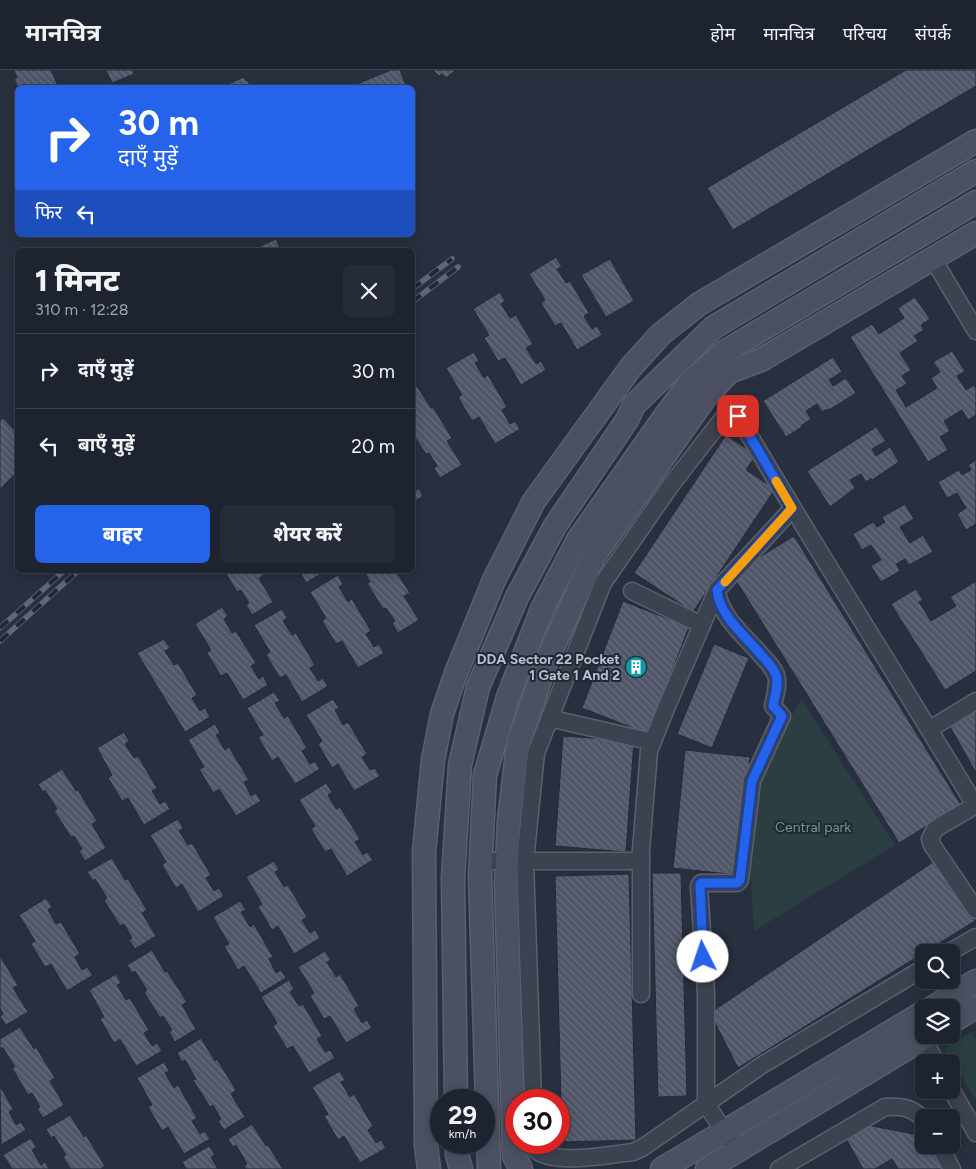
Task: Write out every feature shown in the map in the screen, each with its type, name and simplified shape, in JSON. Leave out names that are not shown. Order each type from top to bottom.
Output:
[{"type":"street","points":[[429,1169],[426,1145],[424,852],[433,760],[442,714],[456,673],[494,580],[534,501],[621,381],[661,334],[699,304],[976,141]]},
{"type":"street","points":[[456,1089],[453,878],[460,765],[478,687],[517,597],[555,526],[627,420],[634,404],[714,327],[976,171]]},
{"type":"street","points":[[532,1089],[516,862],[509,820],[518,744],[547,660],[594,556],[699,388],[726,351],[976,202]]},
{"type":"street","points":[[489,1169],[481,861],[485,775],[508,697],[542,609],[578,540],[662,419],[699,388],[729,372],[761,360],[976,233]]},
{"type":"street","points":[[933,259],[976,331]]},
{"type":"street","points":[[621,381],[642,398]]},
{"type":"street","points":[[699,388],[727,412],[738,416],[792,508],[885,660],[930,729],[975,805],[935,829],[930,839],[932,845],[976,910]]},
{"type":"street","points":[[521,1169],[514,1156],[516,862],[536,752],[603,583],[671,485],[727,412]]},
{"type":"street","points":[[642,994],[641,862],[649,751],[717,590],[792,508]]},
{"type":"street","points":[[717,590],[718,599],[725,613],[776,674],[777,683],[773,706],[782,716],[752,781],[740,880],[737,883],[701,883],[699,886],[706,992],[706,1104],[737,1150]]},
{"type":"street","points":[[632,591],[702,625]]},
{"type":"street","points":[[930,729],[976,701]]},
{"type":"street","points":[[549,718],[653,742]]},
{"type":"street","points":[[481,861],[641,862]]},
{"type":"street","points":[[960,946],[976,937]]},
{"type":"street","points":[[542,1154],[573,1158],[633,1152],[649,1144],[762,1065],[915,973]]},
{"type":"street","points":[[947,999],[976,981]]},
{"type":"street","points":[[960,1017],[976,1007]]},
{"type":"street","points":[[662,1169],[915,1018]]},
{"type":"street","points":[[706,1169],[915,1044]]},
{"type":"street","points":[[957,1099],[976,1133]]},
{"type":"street","points":[[779,1169],[885,1107],[902,1106],[915,1112]]},
{"type":"street","points":[[457,1154],[461,1169]]},
{"type":"street","points":[[944,1154],[952,1169]]},
{"type":"green space","name":"Central park","points":[[801,699],[895,845],[754,931],[750,864],[756,780]]},
{"type":"green space","points":[[971,1032],[976,1039],[976,1100],[960,1074],[960,1054],[947,1054],[944,1049],[952,1044],[960,1044],[960,1039]]},
{"type":"building","points":[[14,70],[51,70],[58,85],[17,85],[14,79],[17,78]]},
{"type":"building","points":[[106,70],[133,70],[134,74],[112,83]]},
{"type":"building","points":[[391,70],[400,70],[406,85],[354,85]]},
{"type":"building","points":[[433,70],[456,70],[446,78],[442,74],[439,76]]},
{"type":"building","points":[[906,70],[976,70],[976,86],[733,230],[707,188]]},
{"type":"building","points":[[244,77],[250,85],[226,85]]},
{"type":"building","points":[[276,239],[280,248],[256,248]]},
{"type":"building","points":[[556,257],[562,267],[557,269],[566,283],[570,281],[589,313],[584,316],[592,329],[597,326],[602,335],[577,350],[561,323],[555,326],[541,303],[545,300],[529,274]]},
{"type":"building","points":[[610,259],[634,301],[606,317],[581,275]]},
{"type":"building","points":[[500,292],[505,301],[501,304],[510,318],[516,315],[533,344],[526,348],[536,364],[541,361],[546,370],[521,385],[505,358],[498,361],[484,338],[489,335],[473,309]]},
{"type":"building","points":[[915,297],[930,319],[921,325],[924,330],[914,336],[918,341],[900,353],[911,370],[902,376],[907,384],[896,390],[906,407],[937,388],[931,378],[940,372],[933,362],[952,351],[965,371],[957,376],[966,390],[974,385],[976,388],[976,415],[968,420],[962,410],[944,421],[950,431],[940,437],[948,450],[928,462],[850,337],[872,324],[879,334],[904,318],[898,308]]},
{"type":"building","points":[[474,352],[479,361],[475,363],[484,378],[488,375],[507,407],[502,410],[510,424],[515,421],[520,429],[495,444],[479,417],[472,421],[458,397],[462,395],[446,368]]},
{"type":"building","points":[[833,357],[842,372],[829,380],[833,386],[846,378],[856,393],[829,410],[822,412],[817,404],[806,411],[811,419],[786,437],[763,401]]},
{"type":"building","points":[[417,386],[431,408],[433,407],[452,438],[447,441],[462,465],[440,478],[434,468],[437,466],[429,453],[426,454],[415,438],[415,387]]},
{"type":"building","points":[[3,418],[15,431],[15,474],[0,489],[0,421]]},
{"type":"building","points":[[876,427],[886,441],[872,449],[876,456],[890,447],[899,462],[872,480],[871,478],[866,482],[861,474],[850,480],[855,488],[830,507],[807,471]]},
{"type":"building","points":[[726,435],[756,455],[746,470],[775,489],[693,612],[634,573]]},
{"type":"building","points":[[976,460],[976,524],[966,530],[957,514],[966,508],[957,493],[947,498],[938,482],[959,470],[962,475],[971,470],[968,465]]},
{"type":"building","points":[[419,488],[423,496],[415,501],[415,490]]},
{"type":"building","points":[[905,504],[914,519],[900,527],[910,543],[923,535],[933,552],[909,565],[905,559],[896,564],[900,571],[881,582],[871,566],[881,560],[871,545],[862,550],[853,534],[873,522],[877,527],[885,522],[882,517]]},
{"type":"building","points":[[794,536],[961,805],[899,843],[732,574]]},
{"type":"building","points":[[226,573],[263,573],[264,575],[259,578],[273,602],[252,615],[246,605],[249,603],[241,590],[237,592]]},
{"type":"building","points":[[301,573],[322,573],[306,583]]},
{"type":"building","points":[[365,573],[397,573],[410,593],[404,596],[419,620],[398,633],[392,623],[395,621],[386,608],[383,609],[367,583],[370,582]]},
{"type":"building","points":[[338,575],[343,584],[339,587],[348,602],[352,599],[371,631],[366,634],[374,647],[379,644],[384,653],[358,668],[342,641],[336,644],[322,621],[326,618],[310,592]]},
{"type":"building","points":[[976,581],[976,671],[945,690],[891,604],[916,589],[923,600],[919,602],[931,621],[956,606],[950,597]]},
{"type":"building","name":"DDA Sector 22 Pocket 1 Gate 1 And 2","points":[[623,601],[689,627],[648,734],[582,708]]},
{"type":"building","points":[[222,607],[228,616],[224,619],[232,633],[236,631],[256,663],[251,666],[259,679],[263,676],[268,685],[243,700],[227,673],[221,676],[207,653],[211,650],[195,624]]},
{"type":"building","points":[[282,609],[287,618],[283,621],[292,635],[296,633],[315,665],[310,668],[318,681],[323,678],[328,686],[302,702],[286,675],[280,678],[266,655],[270,652],[254,625]]},
{"type":"building","points":[[164,639],[170,648],[165,651],[174,665],[178,663],[197,695],[192,698],[200,711],[205,708],[210,717],[185,732],[137,653]]},
{"type":"building","points":[[714,644],[749,658],[712,748],[677,734]]},
{"type":"building","points":[[274,692],[280,701],[275,703],[284,718],[288,716],[307,748],[302,751],[310,764],[315,761],[320,769],[295,784],[278,757],[272,761],[258,737],[263,735],[247,708]]},
{"type":"building","points":[[333,699],[339,708],[335,710],[343,725],[348,722],[367,754],[362,757],[370,770],[375,768],[380,776],[354,791],[338,764],[332,768],[318,744],[322,741],[306,715]]},
{"type":"building","points":[[976,708],[976,773],[948,723]]},
{"type":"building","points":[[215,724],[220,733],[216,735],[225,750],[229,747],[249,780],[244,782],[251,796],[256,793],[261,801],[236,816],[219,789],[213,793],[199,769],[204,767],[188,740]]},
{"type":"building","points":[[124,732],[129,741],[125,744],[134,758],[138,756],[157,788],[152,791],[160,804],[165,801],[170,809],[144,825],[128,798],[122,801],[108,778],[112,775],[97,748]]},
{"type":"building","points":[[563,736],[634,741],[626,852],[555,846]]},
{"type":"building","points":[[685,750],[750,757],[738,875],[673,868]]},
{"type":"building","points":[[62,769],[76,791],[78,790],[97,821],[92,824],[106,848],[85,861],[79,851],[82,849],[74,836],[71,837],[54,811],[57,809],[45,790],[43,792],[38,784]]},
{"type":"building","points":[[326,783],[332,792],[328,795],[336,809],[340,807],[360,839],[355,842],[363,855],[367,852],[373,860],[347,876],[331,849],[325,852],[311,829],[315,826],[299,800]]},
{"type":"building","points":[[178,819],[183,828],[179,831],[188,845],[192,843],[211,875],[206,878],[214,891],[219,888],[224,896],[198,912],[182,884],[176,888],[162,865],[166,862],[150,835]]},
{"type":"building","points":[[112,858],[125,880],[128,879],[147,910],[142,913],[156,936],[135,949],[129,940],[132,938],[124,924],[120,926],[104,900],[107,898],[95,879],[93,881],[87,872]]},
{"type":"building","points":[[936,860],[975,921],[938,944],[915,944],[915,958],[738,1068],[710,1013]]},
{"type":"building","points":[[274,861],[279,870],[275,872],[284,887],[288,885],[307,917],[302,920],[310,933],[315,930],[320,938],[294,954],[278,926],[272,930],[258,907],[262,904],[246,877]]},
{"type":"building","points":[[652,873],[681,873],[687,1096],[658,1097]]},
{"type":"building","points":[[629,874],[636,1140],[570,1142],[570,1089],[561,1089],[555,876]]},
{"type":"building","points":[[46,898],[52,907],[48,910],[56,924],[61,922],[80,954],[75,957],[82,970],[87,967],[93,975],[67,991],[51,964],[45,967],[31,944],[35,941],[19,915]]},
{"type":"building","points":[[240,901],[246,910],[241,912],[250,927],[254,924],[273,957],[269,959],[276,973],[281,970],[286,978],[261,993],[244,966],[238,970],[224,946],[229,944],[213,917]]},
{"type":"building","points":[[152,950],[187,1002],[182,1005],[196,1029],[175,1042],[169,1032],[172,1030],[163,1016],[160,1018],[144,992],[147,990],[135,971],[132,973],[127,965]]},
{"type":"building","points":[[325,951],[331,960],[327,962],[336,977],[340,974],[359,1006],[354,1009],[362,1023],[367,1020],[372,1028],[346,1043],[330,1016],[324,1019],[310,996],[314,993],[298,967]]},
{"type":"building","points":[[0,956],[18,985],[13,988],[28,1012],[6,1025],[0,1016],[3,1014],[0,1008]]},
{"type":"building","points":[[116,974],[121,983],[117,985],[126,1000],[130,998],[149,1030],[144,1033],[152,1046],[157,1043],[162,1051],[136,1066],[120,1039],[114,1043],[100,1019],[104,1017],[89,990]]},
{"type":"building","points":[[289,980],[294,989],[290,992],[299,1006],[303,1004],[322,1036],[317,1039],[325,1052],[330,1050],[335,1058],[309,1073],[293,1046],[287,1049],[273,1026],[277,1023],[261,997]]},
{"type":"building","points":[[20,1027],[34,1049],[36,1047],[55,1078],[50,1081],[64,1105],[43,1118],[37,1109],[40,1107],[32,1093],[28,1095],[12,1068],[15,1067],[3,1048],[0,1048],[0,1039]]},
{"type":"building","points":[[201,1038],[215,1061],[217,1059],[236,1090],[231,1094],[245,1117],[224,1130],[218,1121],[221,1119],[213,1105],[210,1107],[193,1080],[196,1079],[185,1060],[182,1062],[177,1053]]},
{"type":"building","points":[[164,1062],[169,1071],[165,1073],[174,1088],[178,1085],[197,1118],[192,1121],[200,1134],[205,1131],[210,1139],[184,1154],[168,1127],[162,1131],[148,1107],[152,1105],[137,1078]]},
{"type":"building","points":[[340,1071],[345,1080],[341,1082],[350,1097],[354,1094],[373,1126],[368,1130],[376,1143],[381,1140],[386,1148],[360,1163],[344,1136],[338,1140],[324,1116],[328,1114],[312,1087]]},
{"type":"building","points":[[0,1086],[13,1109],[9,1112],[16,1125],[21,1122],[26,1130],[1,1145]]},
{"type":"building","points":[[70,1115],[84,1137],[86,1135],[105,1166],[101,1169],[71,1169],[63,1157],[66,1155],[54,1136],[51,1138],[46,1129]]},
{"type":"building","points":[[252,1124],[283,1169],[246,1169],[244,1166],[247,1164],[236,1145],[233,1147],[228,1139]]},
{"type":"building","points":[[867,1125],[915,1134],[915,1154],[941,1154],[950,1169],[898,1169],[892,1159],[875,1169],[863,1169],[845,1137]]},
{"type":"building","points":[[31,1138],[36,1147],[32,1150],[41,1165],[45,1162],[49,1169],[12,1169],[3,1155]]},
{"type":"building","points":[[209,1146],[215,1155],[211,1157],[218,1169],[186,1169],[182,1162]]},
{"type":"railway","points":[[415,287],[452,259]]},
{"type":"railway","points":[[415,300],[458,267]]},
{"type":"railway","points":[[0,628],[62,573]]},
{"type":"railway","points":[[0,641],[76,573]]},
{"type":"slow traffic","points":[[725,582],[792,508],[776,481]]},
{"type":"place","name":"DDA Sector 22 Pocket 1 Gate 1 And 2","points":[[636,667]]},
{"type":"route","points":[[703,957],[699,886],[701,883],[737,883],[740,880],[752,781],[782,716],[773,706],[777,683],[776,674],[725,613],[718,599],[717,590],[792,508],[738,416]]}]
